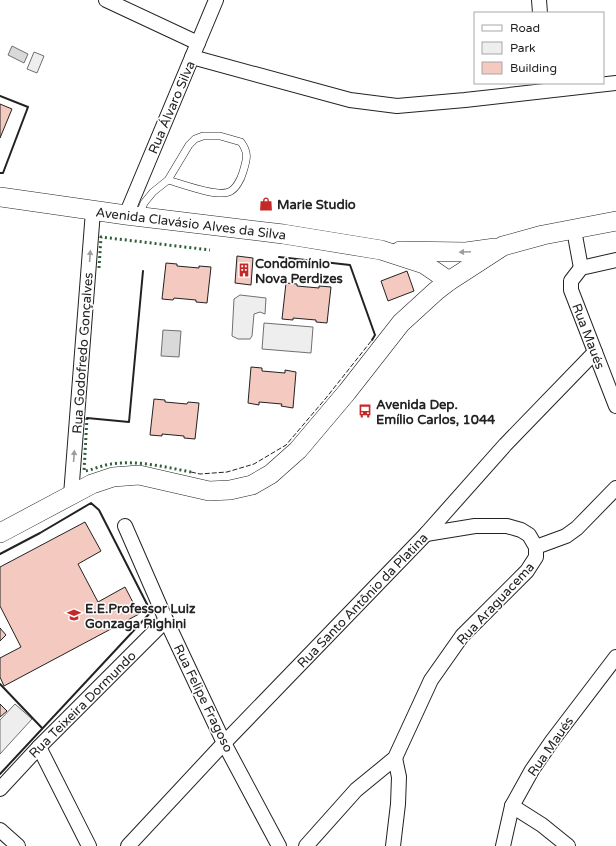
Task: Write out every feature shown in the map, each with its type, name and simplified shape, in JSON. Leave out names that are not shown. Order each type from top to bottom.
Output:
[{"type":"main road","name":"Avenida Clavásio Alves da Silva","points":[[0,197],[132,216],[283,234],[381,250],[466,252],[503,246]]},
{"type":"main road","points":[[0,533],[71,494],[92,484],[113,477],[139,475],[209,491],[230,490],[252,484],[270,474],[298,450],[347,392],[401,323],[436,291],[503,246],[543,235],[616,221]]},
{"type":"main road","name":"Avenida Clavásio Alves da Silva","points":[[381,250],[424,264],[450,281]]},
{"type":"street","points":[[106,0],[198,43]]},
{"type":"street","name":"Rua Álvaro Silva","points":[[132,216],[192,56],[216,0]]},
{"type":"street","points":[[539,0],[540,12]]},
{"type":"street","points":[[192,56],[350,100],[397,106],[547,87],[599,84]]},
{"type":"street","points":[[604,84],[616,83]]},
{"type":"street","name":"Rua Godofredo Gonçalves","points":[[71,494],[93,210]]},
{"type":"street","points":[[574,230],[581,268],[616,260]]},
{"type":"street","name":"Rua Maués","points":[[581,268],[571,281],[571,290],[616,406]]},
{"type":"street","name":"Rua Santo Antônio da Platina","points":[[128,846],[224,743],[426,534],[505,445],[595,352]]},
{"type":"street","points":[[536,547],[570,533],[577,528],[616,488]]},
{"type":"street","name":"Rua Felipe Fragoso","points":[[124,526],[224,743],[279,846]]},
{"type":"street","name":"Rua Araguacema","points":[[306,846],[356,790],[395,758],[431,680],[462,636],[527,571],[536,557],[536,547],[529,536],[521,530],[507,526],[475,526],[426,534]]},
{"type":"street","name":"Rua Teixeira Dormundo","points":[[0,789],[39,747],[166,620]]},
{"type":"street","name":"Rua Maués","points":[[502,846],[512,806],[532,770],[552,741],[616,657]]},
{"type":"street","points":[[39,747],[90,846]]},
{"type":"street","points":[[393,846],[399,783],[395,758]]},
{"type":"street","points":[[512,806],[542,825],[568,846]]},
{"type":"street","points":[[0,830],[18,846]]},
{"type":"lane","points":[[132,216],[153,192],[168,180],[189,145],[196,139],[203,136],[220,136],[241,142],[246,150],[247,158],[242,175],[237,185],[230,192],[221,193],[203,191],[168,180]]},
{"type":"green space","points":[[34,52],[44,56],[37,73],[27,69]]},
{"type":"green space","points":[[240,295],[266,298],[265,314],[260,312],[254,314],[252,336],[250,339],[238,339],[232,336],[234,299]]},
{"type":"green space","points":[[264,323],[313,327],[311,353],[262,349]]},
{"type":"green space","points":[[15,704],[32,719],[0,754],[0,720]]},
{"type":"shaded area","points":[[12,46],[28,54],[24,63],[8,55]]},
{"type":"shaded area","points":[[163,330],[181,331],[179,357],[161,356]]},
{"type":"building","points":[[0,104],[12,109],[0,138]]},
{"type":"building","name":"Condomínio Nova Perdizes","points":[[237,256],[253,258],[251,285],[235,283]]},
{"type":"building","points":[[166,263],[177,264],[177,266],[199,268],[199,266],[211,267],[207,303],[196,302],[196,300],[174,298],[173,300],[162,299]]},
{"type":"building","points":[[407,271],[414,291],[388,301],[381,281]]},
{"type":"building","points":[[286,283],[297,284],[297,286],[319,288],[319,286],[331,287],[327,323],[316,322],[316,320],[293,318],[293,320],[282,319]]},
{"type":"building","points":[[251,367],[262,368],[262,371],[285,373],[285,370],[296,372],[293,408],[281,406],[282,404],[259,402],[259,405],[248,403]]},
{"type":"building","points":[[154,399],[165,400],[165,402],[187,404],[188,402],[199,403],[195,439],[184,438],[184,436],[162,434],[162,436],[150,435]]},
{"type":"building","points":[[85,522],[101,551],[78,564],[98,602],[125,587],[139,614],[4,686],[0,677],[0,658],[21,647],[0,606],[0,567]]},
{"type":"building","points":[[0,628],[6,635],[0,641]]},
{"type":"building","points":[[0,704],[7,711],[0,717]]},
{"type":"hedge","points":[[99,268],[101,237],[210,250]]},
{"type":"hedge","points":[[87,418],[84,471],[108,465],[131,463],[191,472]]},
{"type":"fence","points":[[191,472],[200,474],[227,472],[254,464],[286,445],[372,340]]},
{"type":"wall","points":[[0,96],[28,107],[3,173],[0,173]]},
{"type":"wall","points":[[279,257],[350,265],[375,335],[372,340]]},
{"type":"wall","points":[[87,418],[129,422],[143,271]]},
{"type":"wall","points":[[0,554],[40,533],[91,503],[99,510],[151,612],[0,774]]},
{"type":"wall","points":[[0,684],[42,728]]},
{"type":"place","name":"Marie Studio","points":[[266,204]]},
{"type":"place","name":"Condomínio Nova Perdizes","points":[[244,270]]},
{"type":"place","name":"Avenida Dep. Emílio Carlos, 1044","points":[[365,411]]},
{"type":"place","name":"E.E.Professor Luiz Gonzaga Righini","points":[[74,615]]}]
